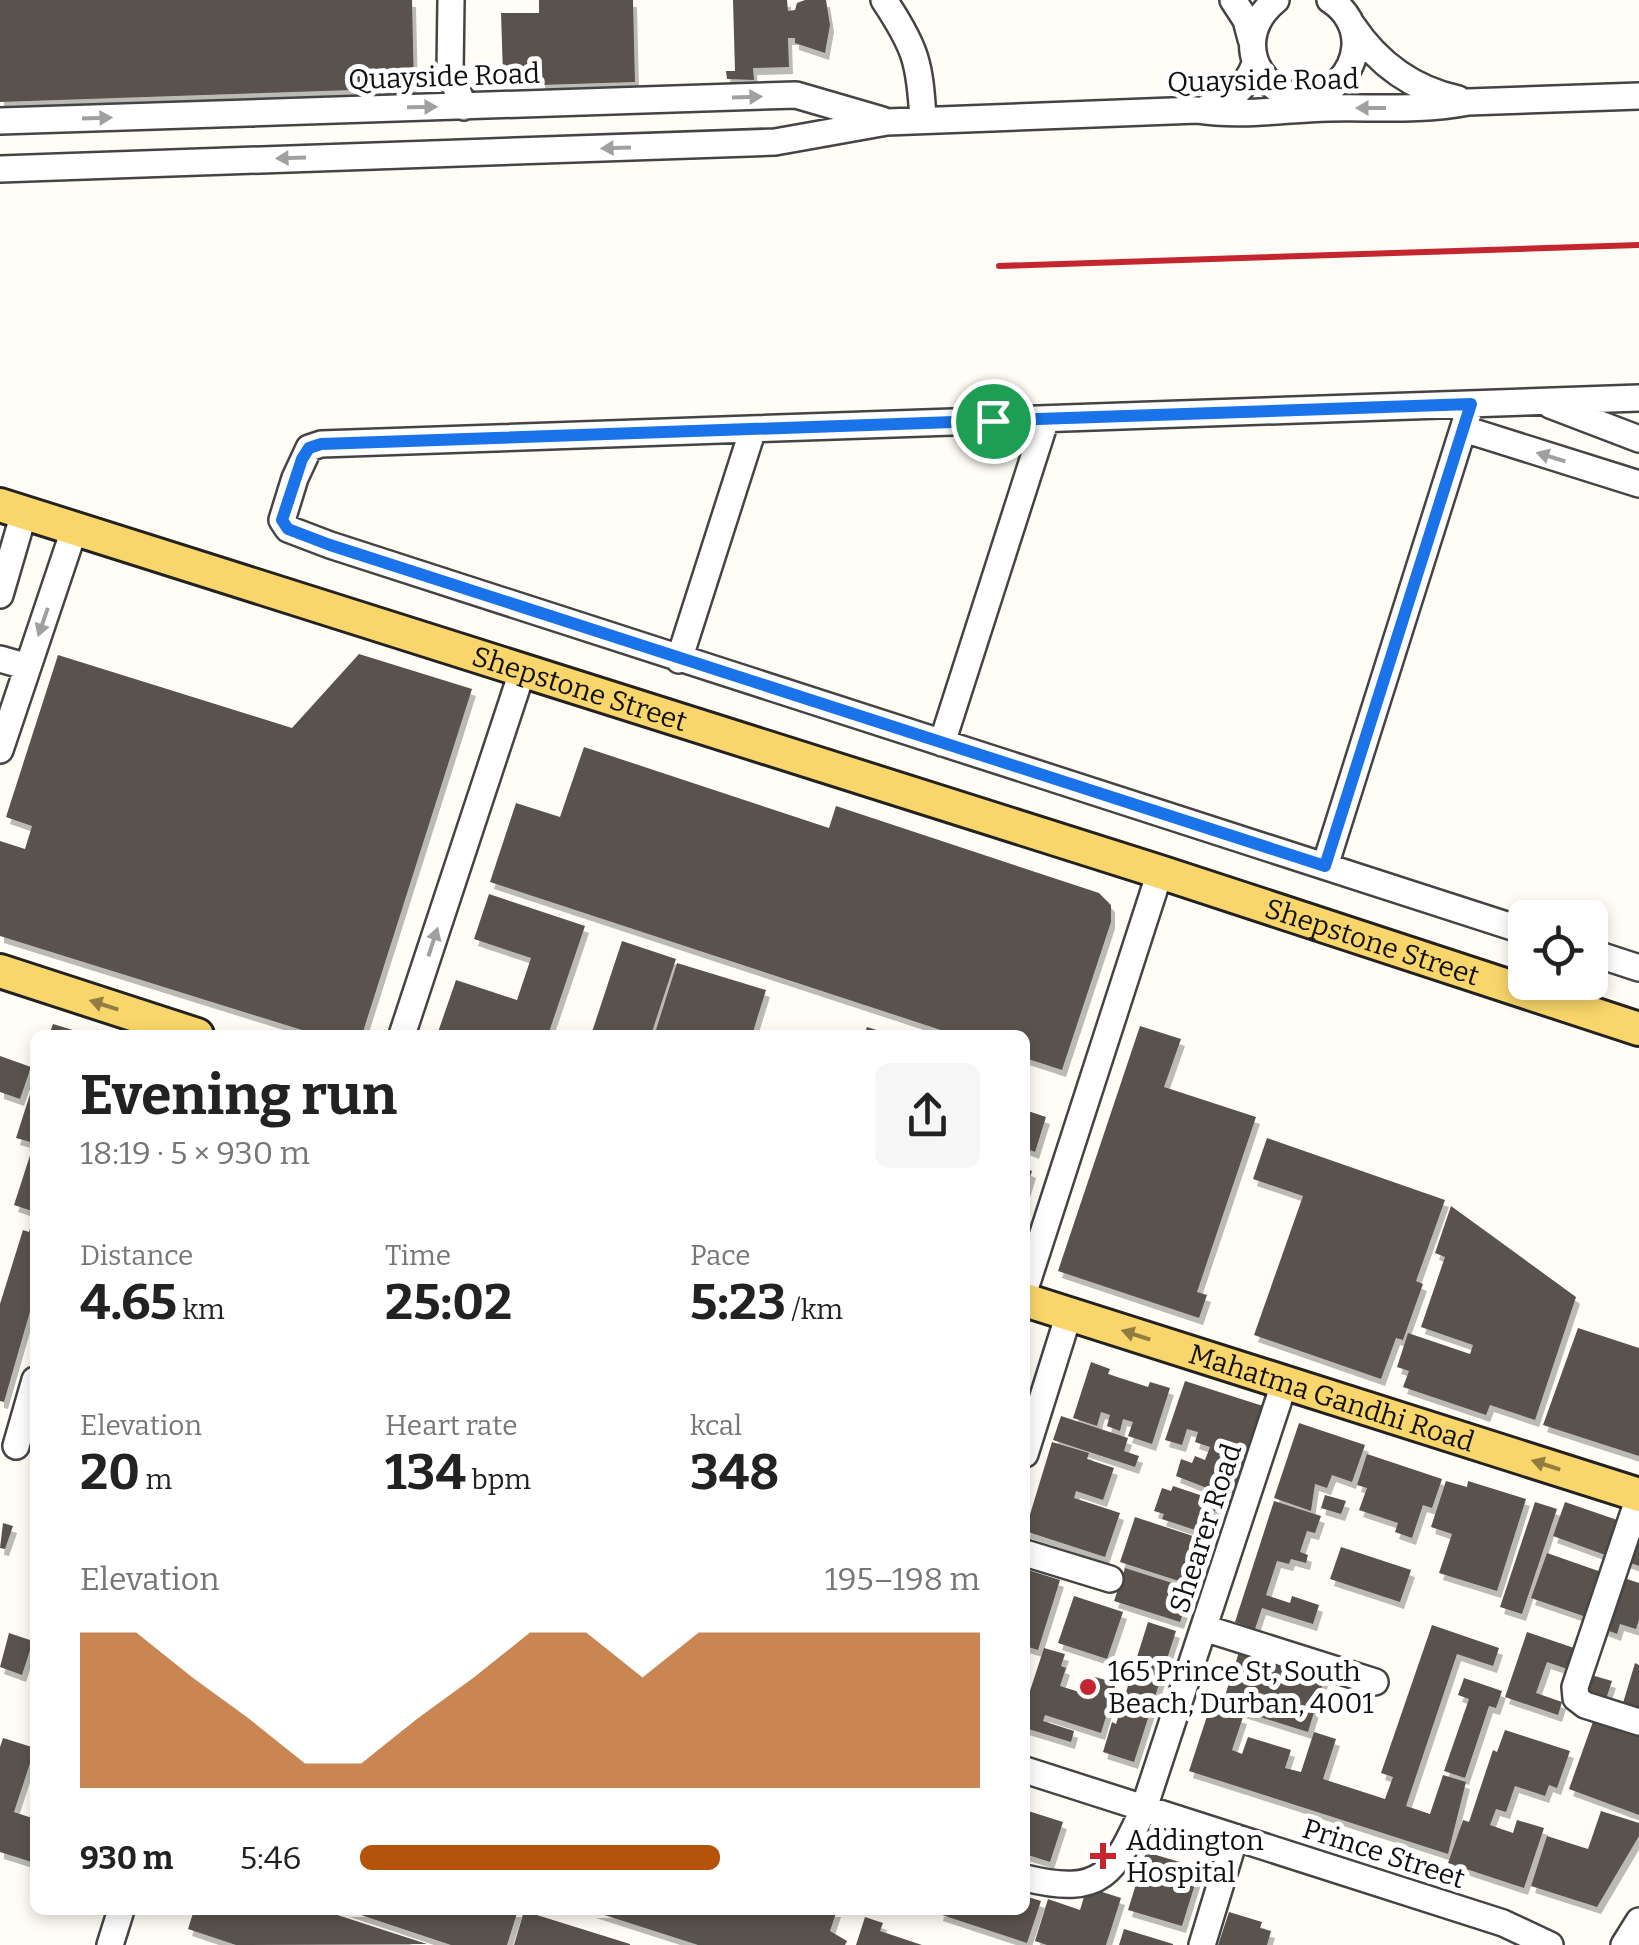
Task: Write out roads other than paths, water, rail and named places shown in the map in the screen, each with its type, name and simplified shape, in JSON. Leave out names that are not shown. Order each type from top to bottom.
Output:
[{"type":"main road","name":"Shepstone Street","points":[[12,509],[1160,872],[1639,1030]]},
{"type":"main road","points":[[0,970],[182,1030]]},
{"type":"main road","name":"Mahatma Gandhi Road","points":[[1030,1302],[1639,1496]]},
{"type":"street","points":[[450,0],[450,72],[464,107]]},
{"type":"street","points":[[884,0],[912,44],[920,68],[923,120]]},
{"type":"street","points":[[1234,0],[1246,20],[1264,79],[1277,89],[1330,108]]},
{"type":"street","points":[[1197,110],[1224,103],[1245,86],[1256,24],[1276,0]]},
{"type":"street","points":[[1267,111],[1298,96],[1335,86],[1346,73],[1355,42],[1343,10]]},
{"type":"street","points":[[1343,10],[1375,56],[1406,79],[1436,94],[1468,102]]},
{"type":"street","name":"Quayside Road","points":[[0,121],[796,95],[887,122]]},
{"type":"street","name":"Quayside Road","points":[[0,169],[775,142],[887,122],[923,120],[1197,110],[1220,114],[1442,107],[1468,102],[1639,96]]},
{"type":"street","points":[[1508,925],[679,660],[296,532],[282,522],[285,507],[306,451],[321,444],[1639,398]]},
{"type":"street","points":[[1540,401],[1639,440]]},
{"type":"street","points":[[1325,866],[1471,404]]},
{"type":"street","points":[[942,742],[1046,419]]},
{"type":"street","points":[[679,660],[753,428]]},
{"type":"street","points":[[1464,430],[1639,484]]},
{"type":"street","points":[[0,595],[12,509]]},
{"type":"street","points":[[0,750],[74,530]]},
{"type":"street","points":[[0,659],[28,667]]},
{"type":"street","points":[[404,1030],[522,672]]},
{"type":"street","points":[[1030,1274],[1160,872]]},
{"type":"street","points":[[1608,958],[1639,968]]},
{"type":"street","points":[[1030,1438],[1069,1314]]},
{"type":"street","name":"Shearer Road","points":[[1030,1879],[1073,1885],[1105,1873],[1120,1859],[1144,1808],[1285,1381]]},
{"type":"street","points":[[17,1446],[30,1398]]},
{"type":"street","points":[[1639,1496],[1575,1687],[1576,1698],[1585,1705],[1639,1722]]},
{"type":"street","points":[[1030,1555],[1110,1579]]},
{"type":"street","points":[[1204,1628],[1376,1682]]},
{"type":"street","name":"Prince Street","points":[[1030,1772],[1504,1923],[1550,1945]]},
{"type":"street","points":[[1202,1945],[1236,1837]]},
{"type":"street","points":[[110,1945],[119,1915]]},
{"type":"street","points":[[1624,1945],[1639,1920]]},
{"type":"railway","points":[[999,266],[1639,245]]},
{"type":"place","name":"165 Prince St, South Beach, Durban, 4001","points":[[1088,1687]]},
{"type":"place","name":"Addington Hospital","points":[[1103,1856]]}]
